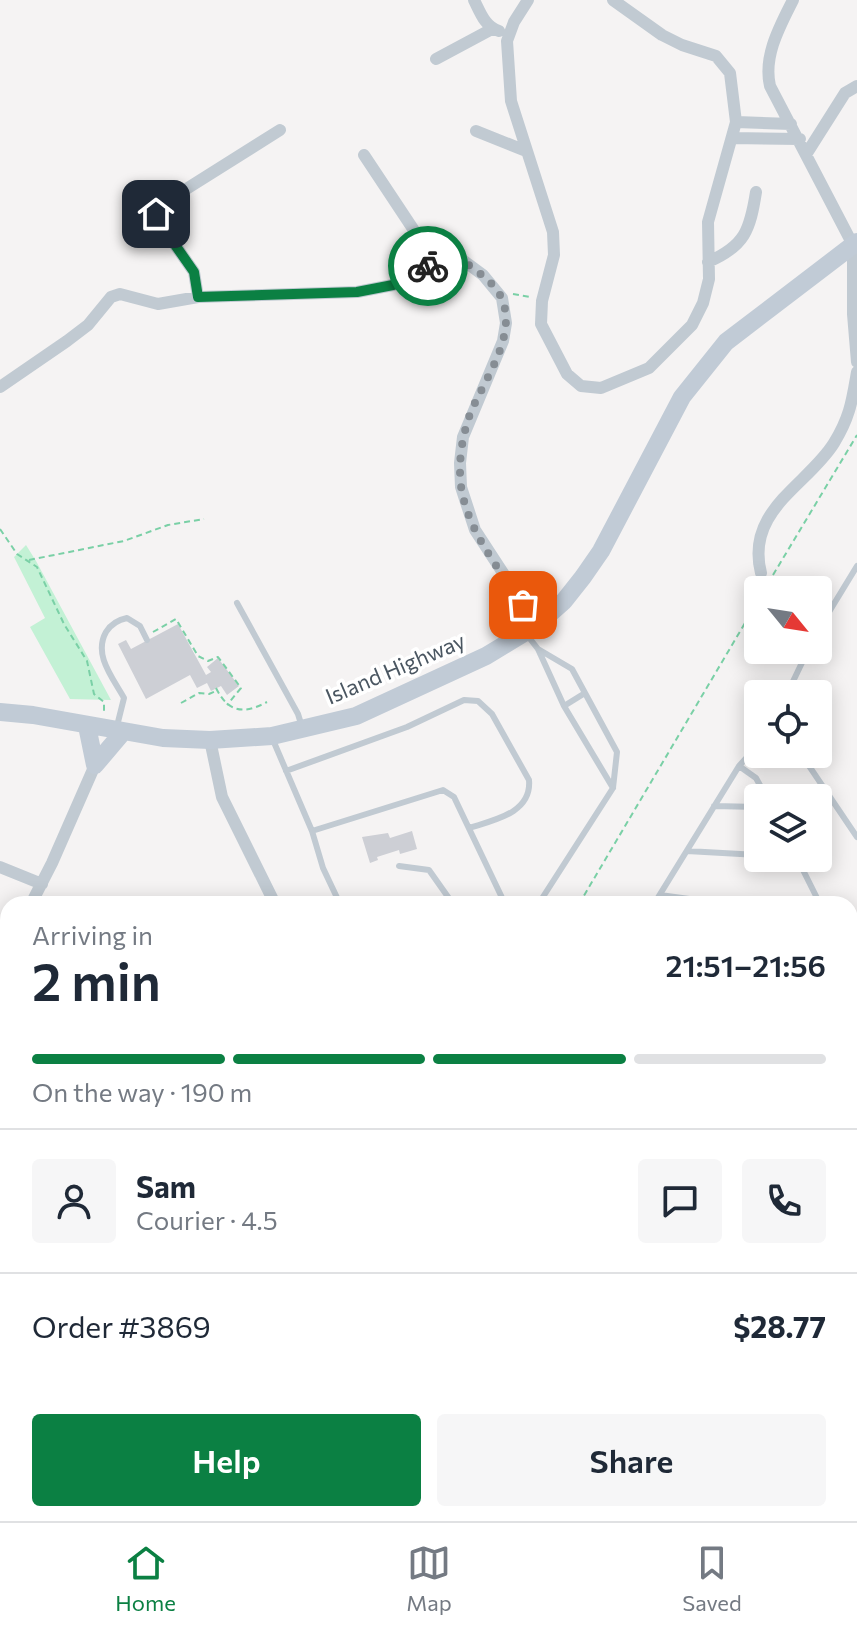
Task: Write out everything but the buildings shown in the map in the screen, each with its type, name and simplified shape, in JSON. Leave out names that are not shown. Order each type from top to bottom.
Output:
[{"type":"main road","name":"Island Highway","points":[[0,712],[107,729],[210,740],[272,736],[356,716],[486,656],[531,629],[564,601],[592,564],[682,397],[726,342],[855,244]]},
{"type":"main road","points":[[95,765],[107,729]]},
{"type":"main road","points":[[95,765],[107,729]]},
{"type":"street","points":[[474,0],[492,29],[510,34]]},
{"type":"street","points":[[528,0],[507,41],[511,101],[553,232],[554,255],[542,301],[541,324],[567,374],[581,386],[601,388],[649,368],[692,325],[703,303],[709,279],[708,222],[736,122],[730,73],[716,56],[662,35],[613,0]]},
{"type":"street","points":[[790,2],[772,48],[767,72],[770,86],[855,244],[853,314],[857,362]]},
{"type":"street","points":[[436,59],[492,29]]},
{"type":"street","points":[[807,153],[845,93],[857,86]]},
{"type":"street","points":[[736,122],[791,124]]},
{"type":"street","points":[[198,297],[194,272],[156,214],[164,203],[280,130]]},
{"type":"street","points":[[476,131],[526,151]]},
{"type":"street","points":[[732,138],[800,139]]},
{"type":"street","points":[[364,155],[435,262]]},
{"type":"street","points":[[708,262],[726,254],[741,241],[751,224],[756,192]]},
{"type":"street","points":[[0,387],[88,325],[111,297],[120,294],[158,304],[198,297],[357,292],[393,285],[435,262],[446,259],[464,261],[483,275],[500,295],[505,308],[503,341],[463,437],[461,487],[475,530],[531,629]]},
{"type":"street","points":[[761,573],[759,539],[779,501],[832,447],[850,416],[857,372]]},
{"type":"street","points":[[210,740],[222,797],[271,896]]},
{"type":"street","points":[[35,896],[95,765]]},
{"type":"street","points":[[0,867],[42,884]]},
{"type":"lane","points":[[832,607],[857,566]]},
{"type":"lane","points":[[237,603],[298,714],[303,730]]},
{"type":"lane","points":[[107,729],[124,698],[100,655],[100,646],[111,625],[127,618],[140,626],[147,640]]},
{"type":"lane","points":[[531,629],[564,706],[613,788]]},
{"type":"lane","points":[[538,649],[572,669],[617,752],[613,788],[544,896]]},
{"type":"lane","points":[[564,706],[585,693]]},
{"type":"lane","points":[[286,771],[407,727],[464,700],[478,701],[492,714],[529,780],[530,793],[524,803],[505,817],[469,828]]},
{"type":"lane","points":[[272,736],[336,896]]},
{"type":"lane","points":[[667,896],[660,895],[744,760]]},
{"type":"lane","points":[[739,766],[759,784]]},
{"type":"lane","points":[[810,768],[857,837]]},
{"type":"lane","points":[[312,831],[443,790],[454,797],[501,896]]},
{"type":"lane","points":[[713,806],[744,807]]},
{"type":"lane","points":[[687,851],[744,854]]},
{"type":"lane","points":[[399,866],[429,870],[447,896]]},
{"type":"lane","points":[[804,872],[816,896]]},
{"type":"path","points":[[500,295],[523,294],[542,301]]},
{"type":"path","points":[[773,576],[857,435]]},
{"type":"path","points":[[28,561],[124,541],[168,525],[204,519]]},
{"type":"path","points":[[0,529],[17,554],[42,576],[64,624],[87,661],[94,694],[104,702],[107,729]]},
{"type":"path","points":[[161,628],[176,619],[198,656],[208,661],[218,657],[241,688],[227,705]]},
{"type":"path","points":[[584,896],[744,625]]},
{"type":"path","points":[[229,672],[233,669]]},
{"type":"path","points":[[181,703],[199,693],[209,694],[216,689],[227,705],[236,709],[249,709],[267,702]]},
{"type":"green space","points":[[26,545],[111,700],[70,699],[30,627],[45,618],[14,557]]},
{"type":"way so far","points":[[428,266],[446,259],[464,261],[483,275],[502,298],[505,308],[503,341],[463,437],[461,487],[475,530],[523,605]]},
{"type":"route","points":[[156,214],[194,272],[198,281],[198,297],[357,292],[393,285],[428,266]]}]
